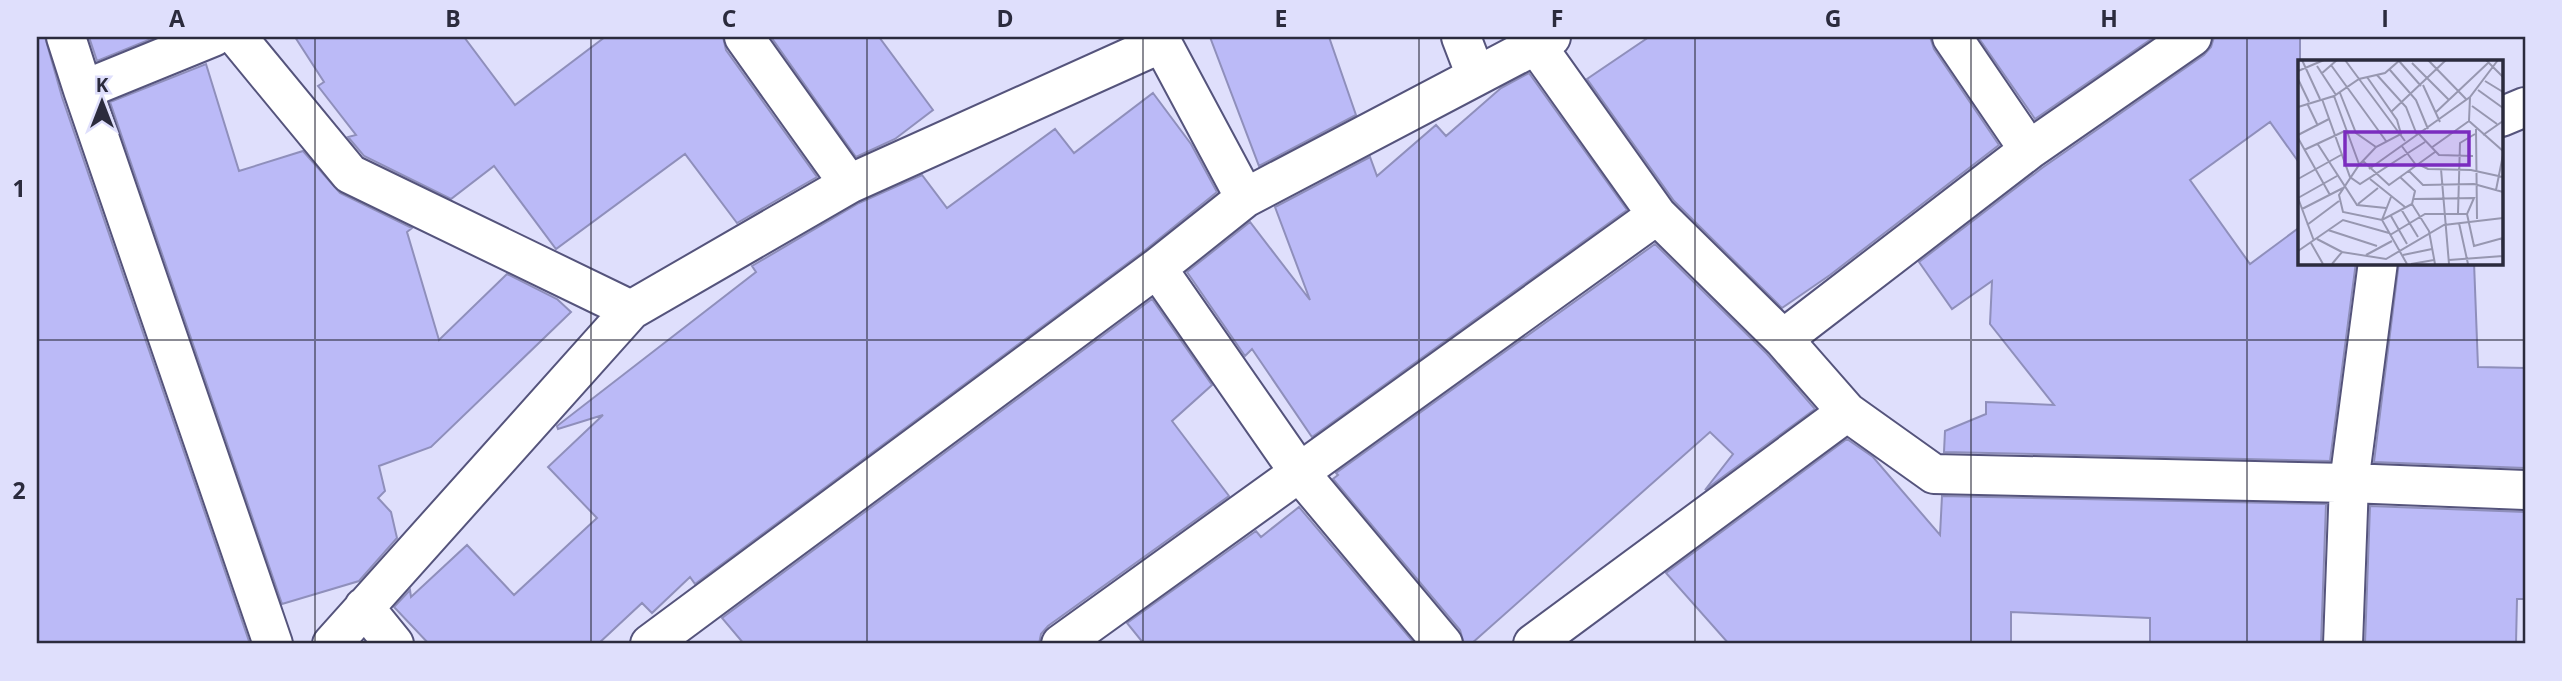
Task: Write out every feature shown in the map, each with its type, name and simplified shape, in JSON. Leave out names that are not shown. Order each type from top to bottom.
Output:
[{"type":"street","points":[[66,37],[273,644]]},
{"type":"street","points":[[83,90],[213,37]]},
{"type":"street","points":[[237,37],[350,174],[631,310]]},
{"type":"street","points":[[744,37],[849,184]]},
{"type":"street","points":[[1461,37],[1476,76]]},
{"type":"street","points":[[1952,37],[2029,150]]},
{"type":"street","points":[[1783,339],[2029,150],[2192,37]]},
{"type":"street","points":[[332,644],[631,310],[849,184],[1160,39],[1245,198]]},
{"type":"street","points":[[650,644],[1157,268],[1245,198],[1544,41],[1657,215],[1783,339],[1847,412],[1934,474],[2348,483],[2525,490]]},
{"type":"street","points":[[2502,117],[2525,107]]},
{"type":"street","points":[[1061,644],[1657,215]]},
{"type":"street","points":[[2343,644],[2348,483],[2378,264]]},
{"type":"street","points":[[1157,268],[1299,472],[1443,644]]},
{"type":"street","points":[[1533,644],[1847,412]]},
{"type":"street","points":[[364,607],[394,644]]},
{"type":"building","points":[[37,37],[45,37],[62,97],[250,644],[37,644]]},
{"type":"building","points":[[89,37],[156,37],[97,61]]},
{"type":"building","points":[[295,37],[464,37],[515,105],[605,37],[723,37],[726,50],[817,177],[737,223],[685,154],[556,249],[494,166],[451,199],[364,156],[348,137],[356,135],[318,86],[324,82]]},
{"type":"building","points":[[771,37],[879,37],[933,110],[895,139],[856,157]]},
{"type":"building","points":[[1210,37],[1329,37],[1356,115],[1259,166]]},
{"type":"building","points":[[1649,37],[1930,37],[1934,49],[1999,145],[1830,275],[1782,308],[1674,201],[1587,79]]},
{"type":"building","points":[[1978,37],[2154,37],[2035,119]]},
{"type":"building","points":[[2214,37],[2300,37],[2298,161],[2270,122],[2190,180],[2250,264],[2298,228],[2298,264],[2356,264],[2330,461],[1944,452],[1945,431],[1986,414],[1986,402],[2054,405],[1990,324],[1992,281],[1952,309],[1919,262],[2042,168],[2204,55],[2211,47]]},
{"type":"building","points":[[206,64],[239,171],[303,151],[340,193],[412,228],[407,232],[439,340],[507,274],[557,299],[571,312],[431,447],[379,466],[385,491],[378,498],[391,512],[397,538],[359,581],[282,604],[110,102]]},
{"type":"building","points":[[1529,73],[1627,210],[1312,437],[1252,349],[1245,356],[1187,272],[1250,222],[1310,300],[1275,207],[1370,157],[1377,176],[1436,125],[1446,136],[1501,88]]},
{"type":"building","points":[[1153,93],[1191,144],[1217,192],[1144,251],[695,584],[690,577],[652,613],[642,603],[598,644],[429,644],[394,607],[410,590],[411,597],[467,545],[514,595],[597,518],[548,467],[603,415],[558,429],[557,426],[756,272],[752,266],[859,203],[922,175],[947,208],[1055,129],[1074,153]]},
{"type":"building","points":[[1655,244],[1767,354],[1815,409],[1705,490],[1733,454],[1710,432],[1471,644],[1464,644],[1460,630],[1333,479],[1338,475],[1336,473]]},
{"type":"building","points":[[2399,264],[2474,264],[2478,367],[2525,368],[2525,468],[2374,462]]},
{"type":"building","points":[[1152,299],[1212,385],[1172,421],[1229,496],[1048,626],[1041,634],[1039,644],[744,644],[722,618]]},
{"type":"building","points":[[1847,439],[1873,457],[1940,535],[1942,496],[2326,504],[2321,644],[2150,644],[2150,618],[2011,612],[2011,644],[1729,644],[1666,573]]},
{"type":"building","points":[[2370,506],[2525,512],[2525,599],[2517,599],[2516,644],[2365,644]]},
{"type":"building","points":[[1299,507],[1415,644],[1144,644],[1127,623],[1256,531],[1261,537]]}]
